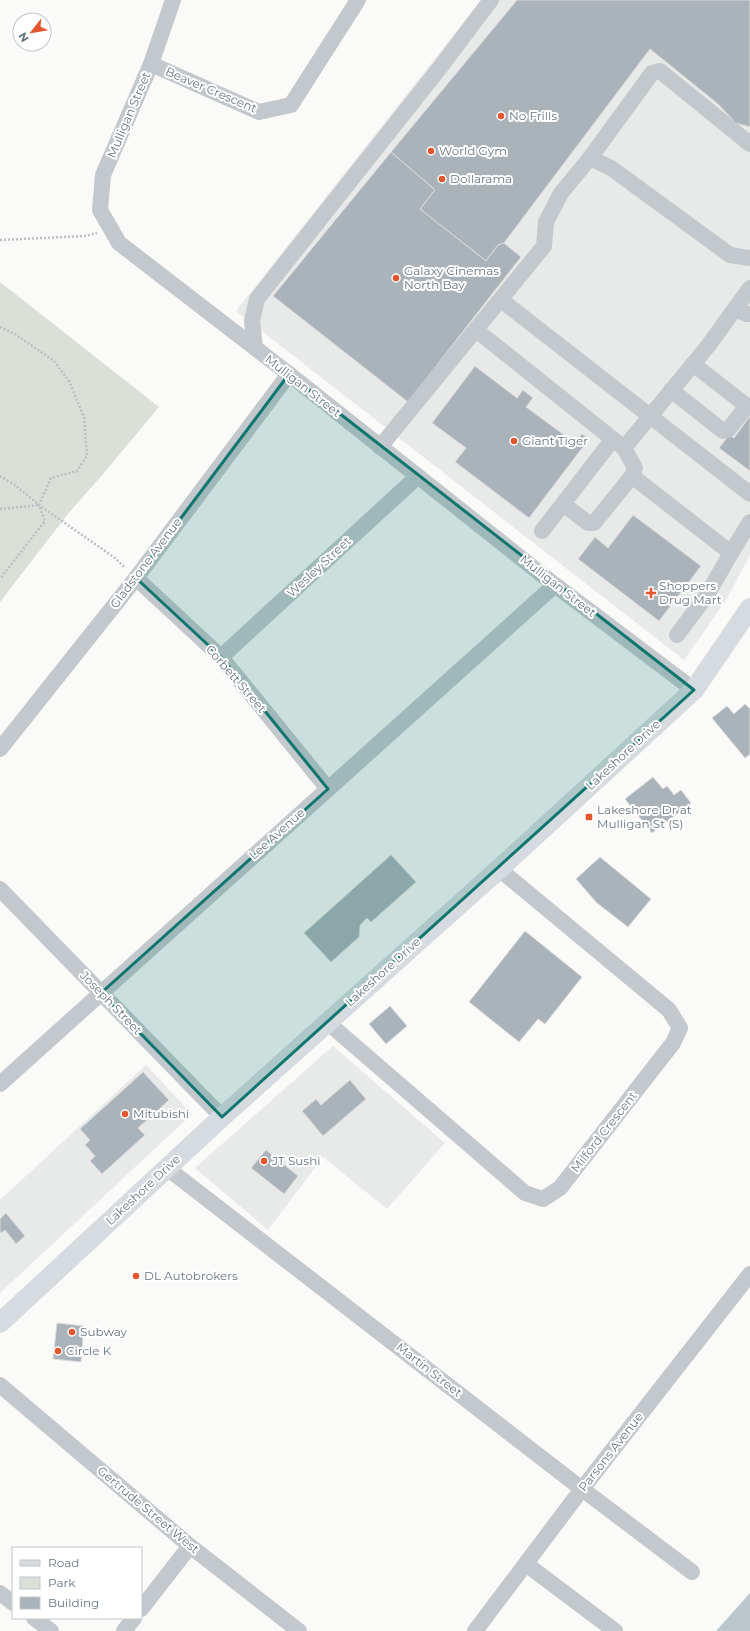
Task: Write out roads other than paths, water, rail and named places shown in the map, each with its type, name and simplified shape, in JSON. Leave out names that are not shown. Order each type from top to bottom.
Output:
[{"type":"main road","name":"Lakeshore Drive","points":[[0,1323],[222,1117],[499,869],[694,690],[750,608]]},
{"type":"street","name":"Mulligan Street","points":[[173,0],[151,64],[103,175],[100,210],[119,243],[289,374],[555,585],[694,690]]},
{"type":"street","name":"Beaver Crescent","points":[[151,64],[259,112],[291,106],[358,0]]},
{"type":"street","points":[[255,348],[252,320],[257,299],[442,65],[491,0]]},
{"type":"street","points":[[380,447],[544,246],[546,222],[561,193],[590,158],[652,73],[660,71],[750,144]]},
{"type":"street","points":[[590,158],[611,168],[730,255],[750,258]]},
{"type":"street","points":[[542,531],[564,504],[619,443],[650,416],[693,364],[750,288]]},
{"type":"street","points":[[501,300],[750,494]]},
{"type":"street","points":[[735,309],[750,314]]},
{"type":"street","points":[[476,330],[619,443],[635,468],[632,476],[594,523],[588,523],[564,504]]},
{"type":"street","points":[[672,390],[723,431],[728,430],[749,406],[693,364]]},
{"type":"street","name":"Gladstone Avenue","points":[[0,749],[136,578],[289,374]]},
{"type":"street","points":[[632,476],[731,553]]},
{"type":"street","name":"Wesley Street","points":[[220,657],[417,477]]},
{"type":"street","points":[[677,636],[707,595],[750,522]]},
{"type":"street","name":"Corbett Street","points":[[136,578],[220,657],[328,789]]},
{"type":"street","name":"Lee Avenue","points":[[0,1084],[555,585]]},
{"type":"street","name":"Milford Crescent","points":[[327,1022],[525,1193],[543,1199],[560,1188],[673,1043],[680,1028],[668,1010],[499,869]]},
{"type":"street","name":"Joseph Street","points":[[0,889],[222,1117]]},
{"type":"street","name":"Martin Street","points":[[167,1168],[582,1489],[692,1572]]},
{"type":"street","name":"Parsons Avenue","points":[[475,1631],[582,1489],[750,1274]]},
{"type":"street","name":"Gertrude Street West","points":[[0,1385],[190,1546],[299,1631]]},
{"type":"street","points":[[142,1608],[190,1546]]},
{"type":"street","points":[[526,1564],[615,1631]]},
{"type":"street","points":[[0,1593],[12,1602]]},
{"type":"street","points":[[35,1619],[51,1631]]},
{"type":"street","points":[[124,1631],[133,1619]]},
{"type":"place","name":"No Frills","points":[[501,116]]},
{"type":"place","name":"World Gym","points":[[431,151]]},
{"type":"place","name":"Dollarama","points":[[442,179]]},
{"type":"place","name":"Galaxy Cinemas North Bay","points":[[396,278]]},
{"type":"place","name":"Giant Tiger","points":[[514,441]]},
{"type":"place","name":"Shoppers Drug Mart","points":[[651,593]]},
{"type":"place","name":"Lakeshore Dr at Mulligan St (S)","points":[[589,817]]},
{"type":"place","name":"Mitubishi","points":[[125,1114]]},
{"type":"place","name":"JT Sushi","points":[[264,1161]]},
{"type":"place","name":"DL Autobrokers","points":[[136,1276]]},
{"type":"place","name":"Subway","points":[[72,1332]]},
{"type":"place","name":"Circle K","points":[[58,1351]]}]
